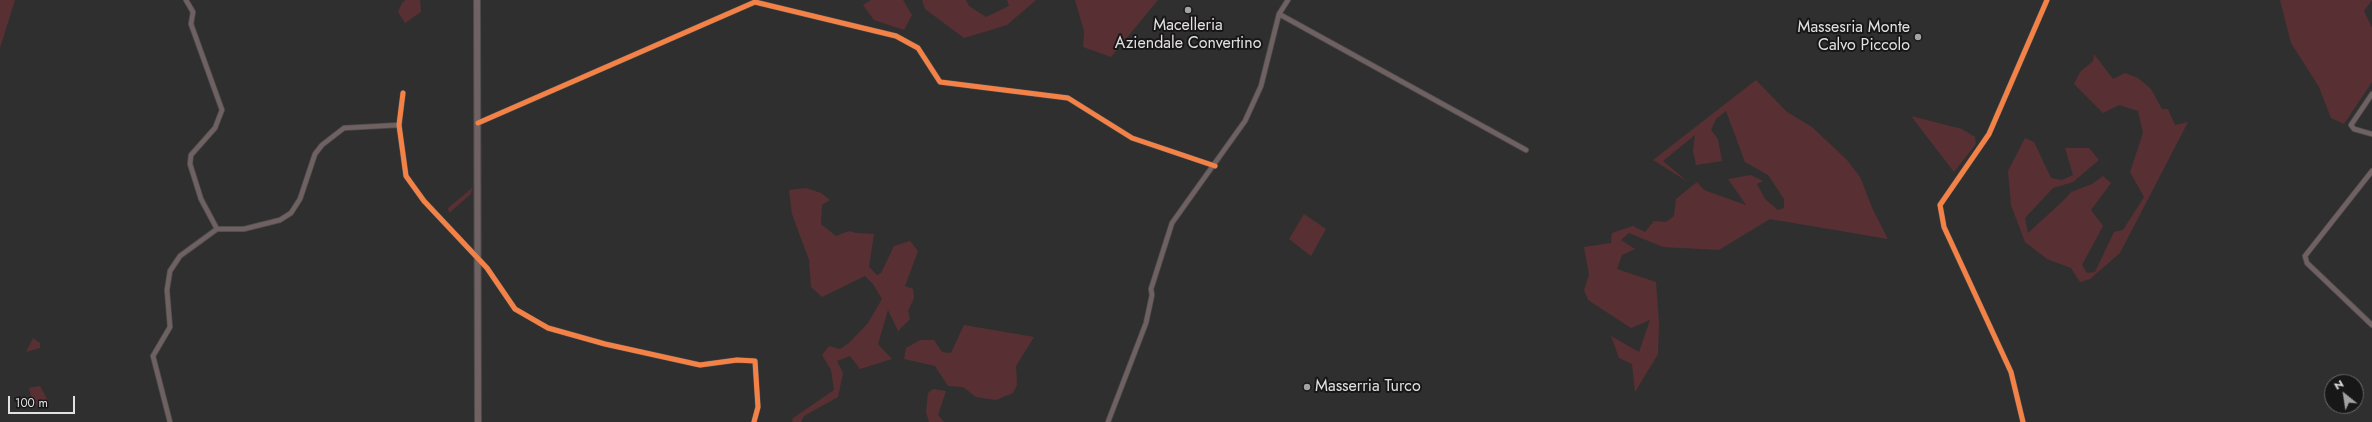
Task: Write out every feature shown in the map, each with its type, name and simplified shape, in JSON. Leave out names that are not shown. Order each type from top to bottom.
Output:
[{"type":"main road","points":[[477,0],[478,422]]},
{"type":"street","points":[[186,0],[193,12],[191,24],[222,110],[215,128],[191,155],[190,164],[201,199],[217,229]]},
{"type":"street","points":[[1108,422],[1146,323],[1152,295],[1151,289],[1172,223],[1240,130],[1261,86],[1279,14],[1288,0]]},
{"type":"street","points":[[2023,422],[2011,372],[1944,226],[1940,205],[1989,134],[2047,0]]},
{"type":"street","points":[[478,123],[755,2],[896,36],[918,48],[940,82],[1068,98],[1132,138],[1215,166]]},
{"type":"street","points":[[1279,14],[1526,150]]},
{"type":"street","points":[[403,94],[399,125],[406,176],[424,200],[478,259],[515,309],[534,322],[548,328],[605,344],[700,365],[737,360],[754,361],[758,407],[754,422]]},
{"type":"street","points":[[2372,94],[2351,125],[2354,129],[2372,134]]},
{"type":"street","points":[[170,422],[153,356],[170,327],[167,290],[170,272],[180,256],[217,229],[244,228],[280,220],[291,213],[300,199],[315,154],[322,145],[344,128],[399,125]]},
{"type":"street","points":[[2372,171],[2305,256],[2307,263],[2372,325]]},
{"type":"shaded area","points":[[0,0],[15,0],[0,48]]},
{"type":"shaded area","points":[[406,0],[420,0],[421,12],[405,23],[398,12],[402,3]]},
{"type":"shaded area","points":[[871,0],[903,0],[912,15],[904,30],[874,20],[863,5]]},
{"type":"shaded area","points":[[922,0],[966,0],[969,6],[986,17],[1009,6],[1007,0],[1036,0],[1007,25],[964,38],[925,9]]},
{"type":"shaded area","points":[[1075,0],[1158,0],[1111,57],[1083,47],[1084,31]]},
{"type":"shaded area","points":[[2280,0],[2372,0],[2364,11],[2372,28],[2372,82],[2344,124],[2331,118],[2319,87],[2291,43]]},
{"type":"shaded area","points":[[2094,54],[2113,79],[2125,73],[2138,78],[2151,89],[2162,109],[2168,109],[2175,125],[2188,122],[2120,253],[2090,279],[2080,282],[2071,268],[2047,259],[2025,242],[2011,205],[2008,171],[2025,138],[2034,142],[2051,178],[2062,180],[2073,175],[2065,148],[2089,148],[2099,160],[2073,182],[2053,188],[2025,218],[2028,233],[2071,192],[2092,184],[2103,176],[2111,183],[2091,210],[2103,226],[2082,265],[2087,273],[2095,272],[2114,232],[2123,230],[2144,197],[2130,172],[2143,133],[2138,111],[2119,105],[2103,113],[2074,84],[2080,72],[2093,61]]},
{"type":"shaded area","points":[[1756,80],[1787,112],[1812,127],[1847,160],[1860,177],[1873,210],[1888,239],[1770,219],[1719,250],[1663,247],[1629,233],[1621,240],[1635,249],[1622,255],[1617,269],[1656,282],[1659,323],[1658,354],[1635,392],[1632,364],[1619,358],[1611,336],[1639,352],[1650,320],[1631,328],[1588,300],[1584,290],[1589,275],[1584,247],[1611,243],[1612,233],[1633,226],[1645,232],[1654,221],[1666,222],[1674,216],[1676,199],[1697,182],[1704,190],[1746,205],[1728,179],[1751,175],[1763,181],[1757,184],[1765,199],[1778,210],[1784,208],[1784,199],[1768,175],[1745,162],[1726,111],[1716,119],[1711,130],[1718,139],[1722,161],[1696,165],[1693,151],[1695,135],[1663,161],[1688,182],[1653,160]]},
{"type":"shaded area","points":[[1911,116],[1962,129],[1975,137],[1976,144],[1954,172]]},
{"type":"shaded area","points":[[472,188],[471,194],[449,213],[448,208]]},
{"type":"shaded area","points":[[806,188],[821,193],[830,200],[822,205],[821,224],[836,236],[849,231],[874,234],[869,267],[877,275],[881,273],[894,246],[910,241],[918,251],[905,286],[913,289],[914,298],[908,311],[910,319],[898,331],[888,310],[878,344],[892,359],[860,369],[850,356],[837,361],[843,373],[838,397],[804,416],[801,422],[792,422],[793,418],[834,390],[831,370],[822,355],[829,346],[840,349],[849,343],[868,323],[882,299],[873,284],[865,276],[822,297],[811,287],[809,260],[792,214],[789,190]]},
{"type":"shaded area","points":[[1304,214],[1326,229],[1311,256],[1289,239]]},
{"type":"shaded area","points":[[964,325],[1034,337],[1016,366],[1017,385],[1013,393],[996,400],[976,397],[963,387],[948,386],[935,366],[904,359],[906,348],[920,340],[934,340],[942,352],[951,353]]},
{"type":"shaded area","points":[[33,338],[40,343],[40,348],[26,352]]},
{"type":"shaded area","points":[[40,386],[47,399],[37,405],[33,404],[29,388]]},
{"type":"shaded area","points":[[933,389],[946,391],[938,415],[944,422],[929,422],[926,412],[928,393]]},
{"type":"cycle path","points":[[2023,422],[2011,372],[1944,227],[1940,205],[1989,134],[2047,0]]},
{"type":"cycle path","points":[[478,123],[755,2],[896,36],[918,48],[940,82],[1068,98],[1132,138],[1215,166]]},
{"type":"cycle path","points":[[403,93],[399,125],[406,176],[424,201],[487,268],[515,309],[548,328],[605,344],[700,365],[737,360],[755,361],[758,407],[754,422]]},
{"type":"place","name":"Macelleria Aziendale Convertino","points":[[1188,10]]},
{"type":"place","name":"Massesria Monte Calvo Piccolo","points":[[1918,37]]},
{"type":"place","name":"Masserria Turco","points":[[1307,387]]}]
